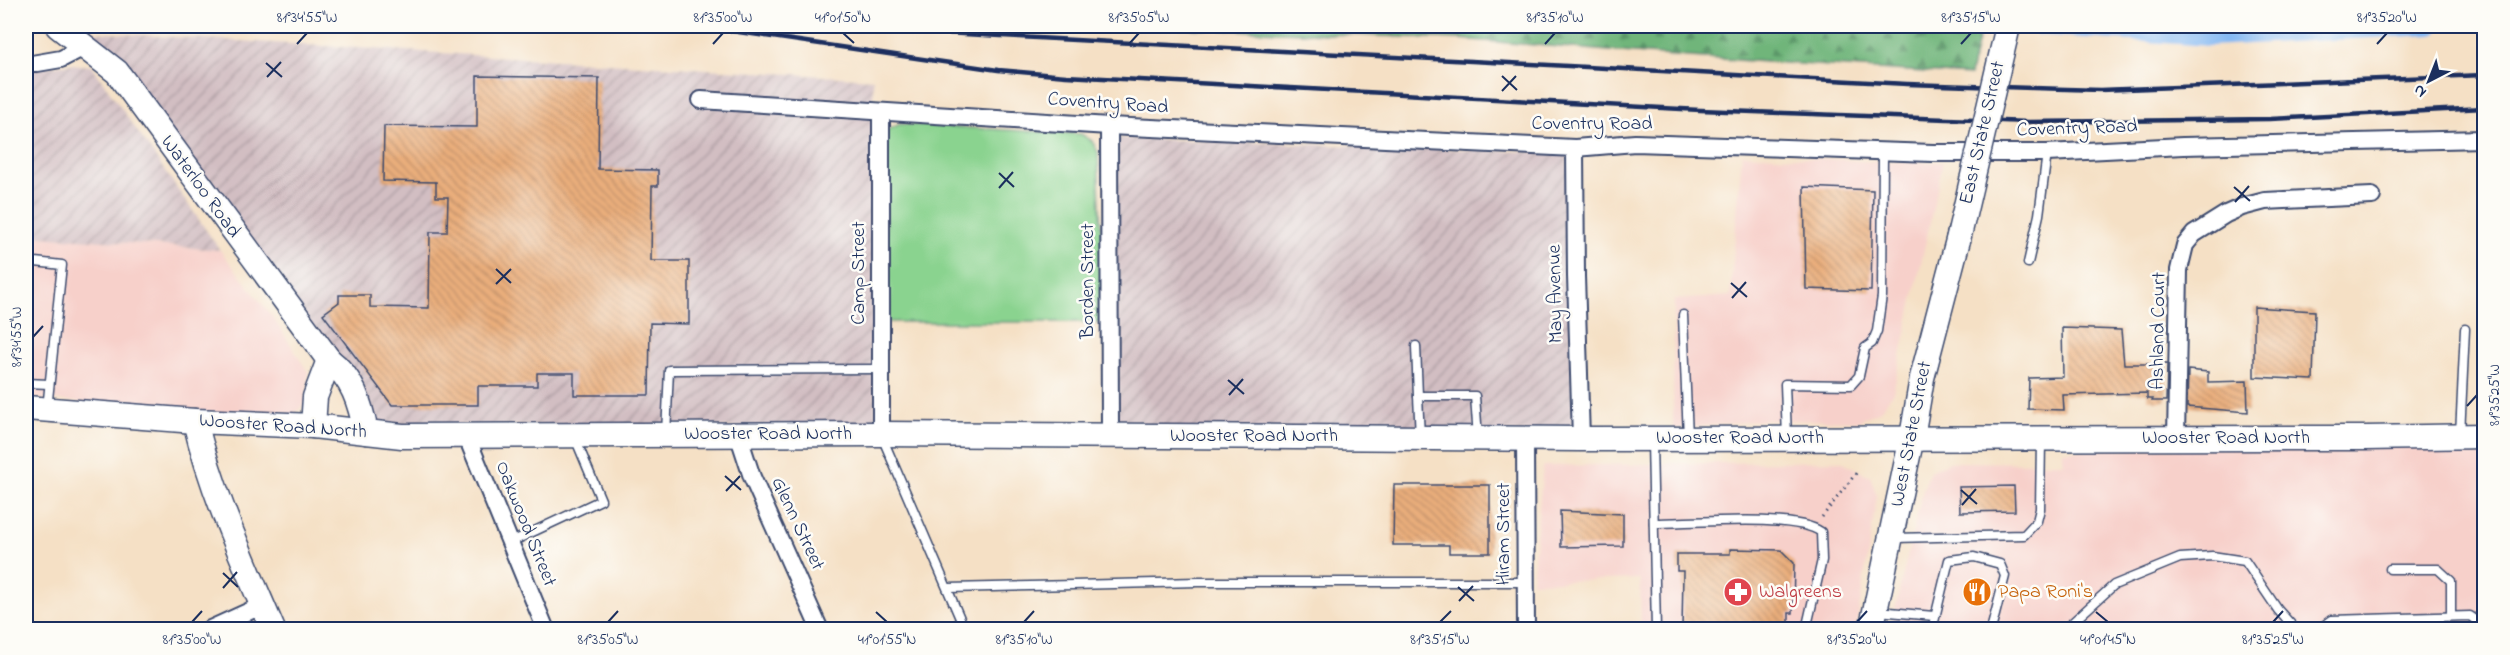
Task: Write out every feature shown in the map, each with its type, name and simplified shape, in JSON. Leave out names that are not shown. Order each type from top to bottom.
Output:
[{"type":"main road","name":"Waterloo Road","points":[[58,26],[117,72],[329,360],[349,381],[359,402],[366,432]]},
{"type":"main road","name":"East State Street","points":[[1958,240],[2008,26]]},
{"type":"main road","name":"West State Street","points":[[1873,620],[1912,437],[1922,378],[1958,240]]},
{"type":"main road","points":[[313,426],[315,397],[329,360]]},
{"type":"main road","name":"Wooster Road North","points":[[36,409],[195,421],[313,426],[402,436],[881,434],[1652,439],[2484,435]]},
{"type":"main road","points":[[195,421],[204,457],[273,630]]},
{"type":"street","points":[[26,65],[61,59],[86,46]]},
{"type":"street","name":"Coventry Road","points":[[701,100],[1109,126],[1575,148],[1635,143],[1883,152],[2047,153],[2183,146],[2484,139]]},
{"type":"street","name":"Camp Street","points":[[881,112],[881,434]]},
{"type":"street","name":"Borden Street","points":[[1109,126],[1110,435]]},
{"type":"street","name":"May Avenue","points":[[1575,148],[1581,439]]},
{"type":"street","name":"Ashland Court","points":[[2176,438],[2179,270],[2185,245],[2204,226],[2226,214],[2265,201],[2372,196]]},
{"type":"street","name":"Glenn Street","points":[[738,434],[752,477],[820,630]]},
{"type":"street","name":"Oakwood Street","points":[[466,435],[546,630]]},
{"type":"street","name":"Hiram Street","points":[[1525,438],[1526,630]]},
{"type":"street","points":[[208,630],[263,605]]},
{"type":"lane","points":[[1787,438],[1785,384],[1851,385],[1859,376],[1865,348],[1872,343],[1877,332],[1882,296],[1883,152]]},
{"type":"lane","points":[[2028,263],[2039,215],[2047,153]]},
{"type":"lane","points":[[26,261],[62,265],[49,384],[36,409]]},
{"type":"lane","points":[[1683,315],[1688,438]]},
{"type":"lane","points":[[2460,436],[2465,329]]},
{"type":"lane","points":[[1416,346],[1419,438]]},
{"type":"lane","points":[[666,434],[669,370],[881,369]]},
{"type":"lane","points":[[26,382],[49,384]]},
{"type":"lane","points":[[1418,396],[1475,396],[1478,438]]},
{"type":"lane","points":[[509,543],[601,500],[574,434]]},
{"type":"lane","points":[[881,434],[949,588],[965,630]]},
{"type":"lane","points":[[1890,538],[2024,535],[2037,521],[2040,509],[2041,438]]},
{"type":"lane","points":[[1652,439],[1656,630]]},
{"type":"lane","points":[[1654,523],[1762,521],[1814,527],[1821,532],[1822,560],[1806,630]]},
{"type":"lane","points":[[2064,630],[2114,585],[2180,558],[2212,556],[2245,561],[2278,610],[2296,630]]},
{"type":"lane","points":[[1932,630],[1950,560],[1974,557],[2000,564],[2005,576],[1992,630]]},
{"type":"lane","points":[[2390,569],[2438,569],[2451,581],[2451,616]]},
{"type":"lane","points":[[949,588],[1198,582],[1525,582]]},
{"type":"lane","points":[[1873,620],[1934,616]]},
{"type":"lane","points":[[2318,630],[2331,620],[2451,616],[2470,616],[2484,626]]},
{"type":"path","points":[[1814,527],[1857,472]]},
{"type":"shaded area","points":[[91,32],[873,79],[876,429],[372,424]]},
{"type":"shaded area","points":[[71,64],[92,66],[220,250],[26,235],[26,69]]},
{"type":"shaded area","points":[[1117,138],[1568,153],[1573,432],[1113,433]]},
{"type":"shaded area","points":[[1742,154],[1877,162],[1943,162],[1893,392],[1882,409],[1859,421],[1767,420],[1673,429],[1674,300],[1730,296]]},
{"type":"shaded area","points":[[26,235],[220,250],[274,319],[308,372],[306,402],[293,415],[281,419],[26,398]]},
{"type":"shaded area","points":[[2484,440],[2484,629],[1890,630],[1923,490],[1930,471],[1949,462],[2064,463],[2062,451]]},
{"type":"shaded area","points":[[1841,461],[1870,476],[1877,496],[1856,629],[1641,629],[1640,579],[1532,582],[1543,466]]},
{"type":"green space","points":[[1129,26],[1692,26],[1980,30],[1970,75],[1659,55],[1459,39]]},
{"type":"green space","points":[[900,124],[1081,134],[1092,141],[1098,152],[1104,322],[885,322],[887,130]]},
{"type":"building","points":[[477,76],[599,78],[598,169],[658,170],[658,186],[652,186],[651,261],[689,261],[689,324],[650,323],[649,395],[574,395],[574,373],[537,373],[537,386],[478,386],[478,405],[392,405],[323,314],[339,302],[339,295],[370,295],[370,307],[429,308],[430,232],[447,232],[448,197],[436,197],[436,182],[383,181],[384,126],[477,127]]},
{"type":"building","points":[[1804,187],[1873,190],[1871,291],[1806,289]]},
{"type":"building","points":[[2254,307],[2315,311],[2313,380],[2254,377]]},
{"type":"building","points":[[2062,328],[2121,330],[2124,364],[2167,364],[2166,401],[2147,399],[2147,393],[2063,395],[2064,410],[2028,409],[2029,378],[2063,377]]},
{"type":"building","points":[[2188,370],[2208,372],[2208,382],[2247,381],[2248,412],[2187,407]]},
{"type":"building","points":[[1394,485],[1490,485],[1490,553],[1449,553],[1449,545],[1393,545]]},
{"type":"building","points":[[2014,486],[2015,511],[1960,512],[1959,487]]},
{"type":"building","points":[[1560,511],[1623,514],[1623,546],[1561,547]]},
{"type":"building","name":"Walgreens","points":[[1730,549],[1781,550],[1794,563],[1793,613],[1789,613],[1789,630],[1682,630],[1683,571],[1677,571],[1677,554],[1730,554]]},
{"type":"waterway","points":[[2040,26],[2210,37],[2431,26]]},
{"type":"railway","points":[[697,26],[998,70],[1066,76],[1700,110],[2029,122],[2270,119],[2484,108]]},
{"type":"railway","points":[[812,26],[1907,84],[2100,90],[2484,75]]},
{"type":"place","name":"Walgreens","points":[[1738,592]]},
{"type":"place","name":"Papa Roni's","points":[[1977,592]]}]
